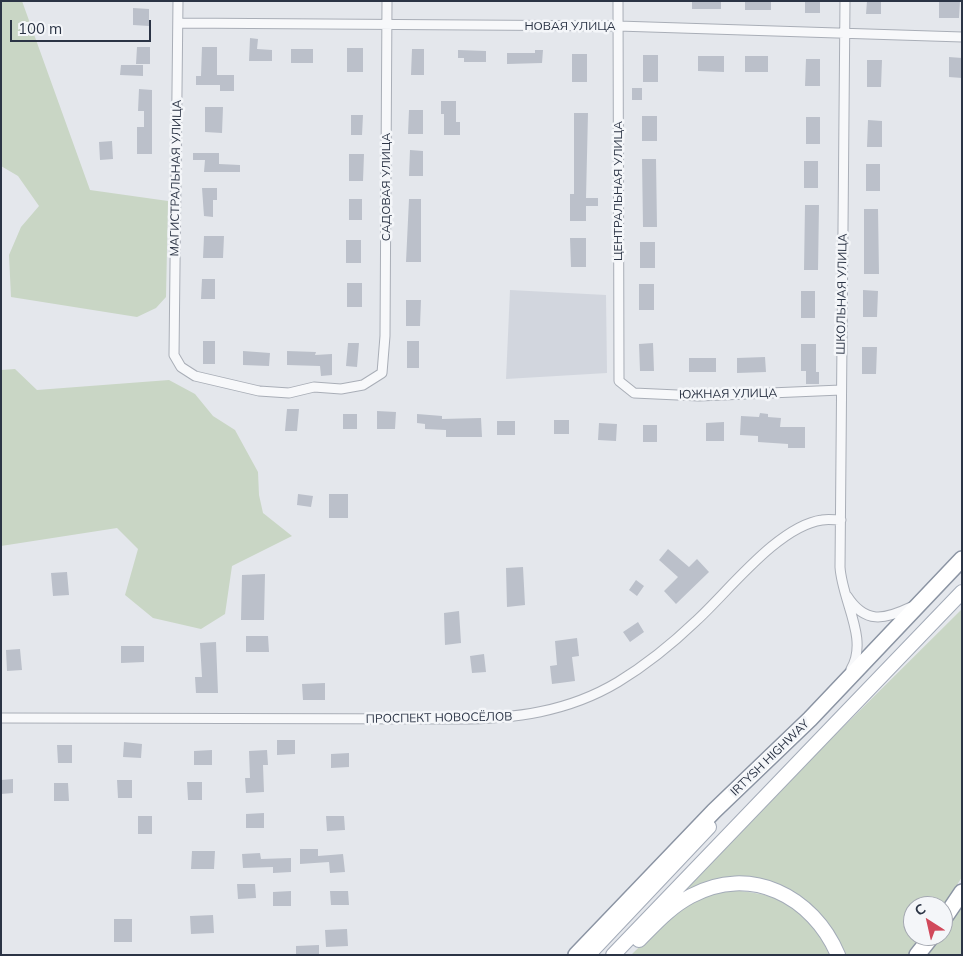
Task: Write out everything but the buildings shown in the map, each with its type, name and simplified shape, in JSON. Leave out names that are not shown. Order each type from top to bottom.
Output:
[{"type":"highway","name":"IRTYSH HIGHWAY","points":[[576,955],[714,811],[810,719],[962,559]]},
{"type":"highway","points":[[953,905],[962,892]]},
{"type":"main road","points":[[613,955],[962,592]]},
{"type":"main road","points":[[588,955],[810,719]]},
{"type":"main road","points":[[624,955],[678,904],[704,890],[737,884],[764,887],[790,897],[804,906],[826,930],[838,955]]},
{"type":"street","name":"МАГИСТРАЛЬНАЯ УЛИЦА","points":[[178,1],[174,355],[181,367],[195,376],[259,391],[289,393],[314,387],[341,389],[363,385],[382,373]]},
{"type":"street","name":"САДОВАЯ УЛИЦА","points":[[382,373],[385,336],[387,1]]},
{"type":"street","name":"ЦЕНТРАЛЬНАЯ УЛИЦА","points":[[618,1],[619,381]]},
{"type":"street","name":"ШКОЛЬНАЯ УЛИЦА","points":[[840,688],[856,661],[858,652],[858,642],[842,588],[841,390],[845,1]]},
{"type":"street","name":"НОВАЯ УЛИЦА","points":[[178,24],[618,26],[962,37]]},
{"type":"street","name":"ЮЖНАЯ УЛИЦА","points":[[619,381],[634,393],[699,396],[841,390]]},
{"type":"street","name":"ПРОСПЕКТ НОВОСЁЛОВ","points":[[1,718],[457,719],[500,718],[544,712],[592,696],[618,682],[644,664],[698,620],[738,578],[785,537],[804,526],[822,520],[841,520]]},
{"type":"street","points":[[842,588],[854,607],[872,617],[895,615],[920,603]]},
{"type":"shaded area","points":[[510,290],[606,295],[607,373],[506,379]]},
{"type":"green space","points":[[1,1],[22,1],[90,190],[168,201],[166,297],[156,308],[137,317],[11,297],[9,255],[21,227],[39,206],[18,176],[1,166]]},
{"type":"green space","points":[[15,369],[37,390],[169,380],[195,394],[213,416],[235,430],[258,472],[259,495],[263,513],[292,536],[232,566],[225,614],[201,629],[153,618],[125,595],[138,549],[117,528],[1,546],[1,370]]},
{"type":"green space","points":[[962,609],[962,877],[950,896],[903,896],[903,946],[915,946],[908,955],[843,955],[832,931],[817,911],[799,896],[779,884],[757,878],[734,877],[709,882],[685,892],[684,890],[819,751]]},
{"type":"green space","points":[[729,890],[752,892],[774,898],[794,907],[812,921],[832,955],[631,955],[664,923],[687,906],[699,899]]},
{"type":"green space","points":[[962,904],[962,955],[926,955],[932,946],[953,946],[953,917]]}]
